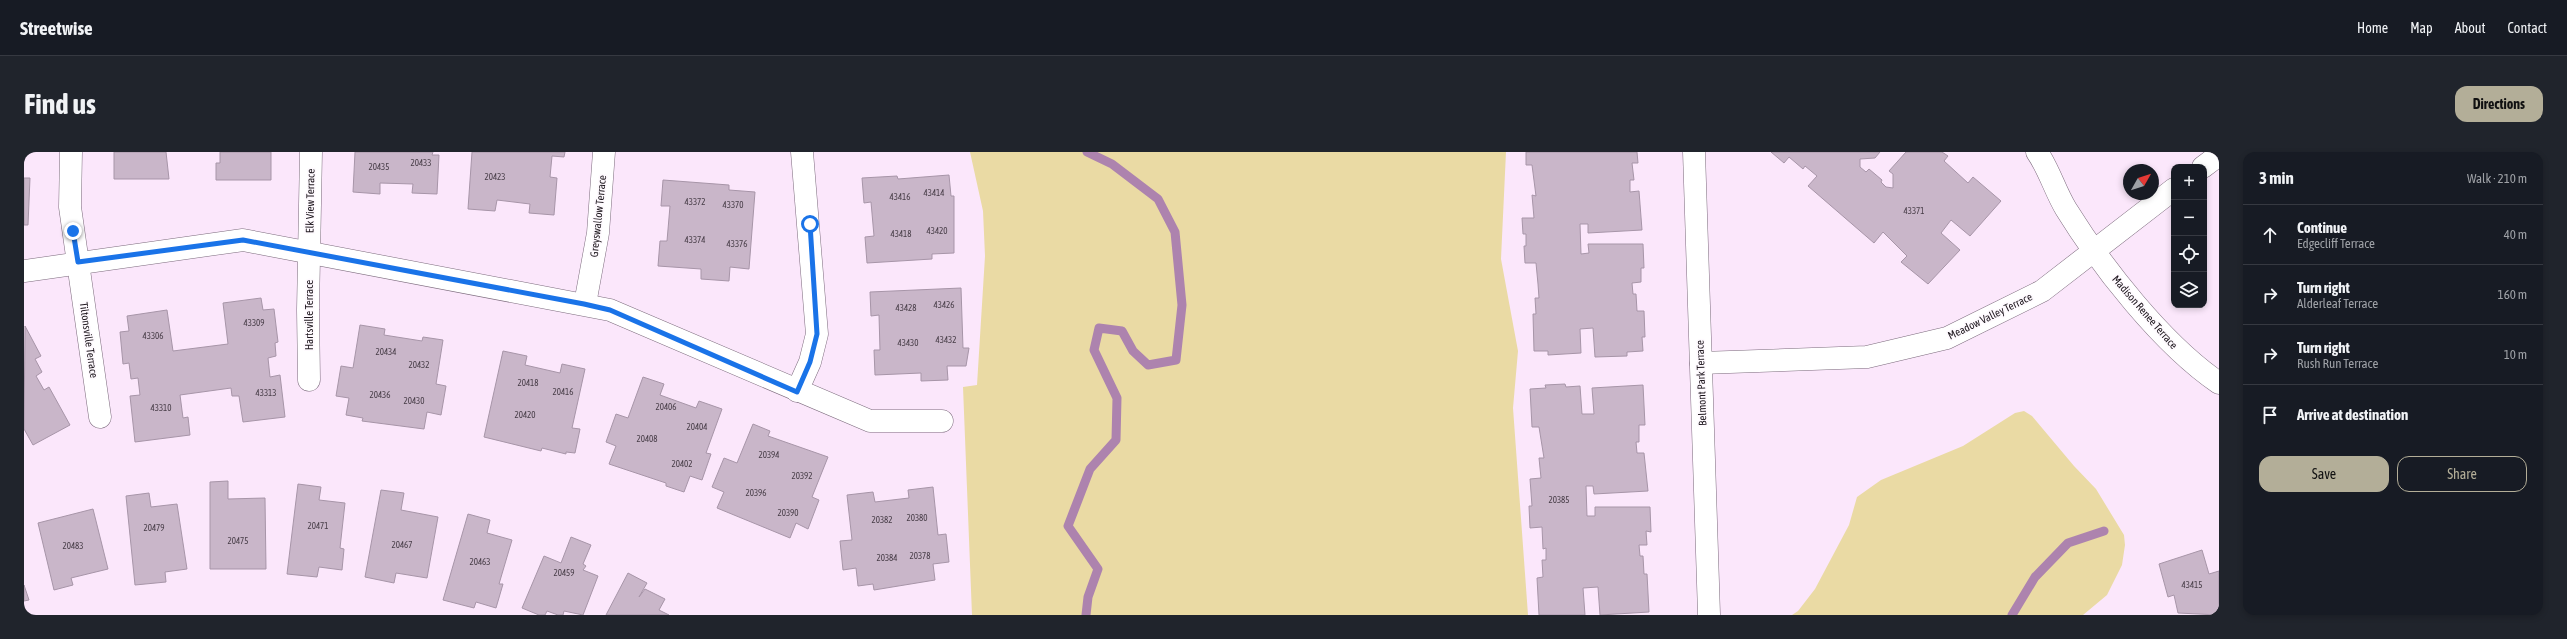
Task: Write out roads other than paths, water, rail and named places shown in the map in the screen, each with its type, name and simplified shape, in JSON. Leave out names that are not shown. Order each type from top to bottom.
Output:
[{"type":"street","name":"Tiltonsville Terrace","points":[[71,152],[70,207],[100,417]]},
{"type":"street","name":"Elk View Terrace","points":[[309,251],[311,152]]},
{"type":"street","name":"Greyswallow Terrace","points":[[584,304],[598,233],[604,152]]},
{"type":"street","points":[[797,392],[810,362],[817,334],[802,152]]},
{"type":"street","name":"Belmont Park Terrace","points":[[1694,152],[1700,363],[1710,614]]},
{"type":"street","name":"Madison Renee Terrace","points":[[2037,152],[2065,207],[2094,251],[2164,336],[2200,370],[2219,384]]},
{"type":"street","points":[[2207,165],[2219,155]]},
{"type":"street","name":"Meadow Valley Terrace","points":[[1700,363],[1867,357],[1947,338],[2042,291],[2171,191]]},
{"type":"street","points":[[24,272],[78,262],[243,240],[309,251],[610,310],[797,392],[870,421],[942,421]]},
{"type":"street","name":"Hartsville Terrace","points":[[309,251],[309,380]]},
{"type":"waterway","points":[[1086,615],[1088,597],[1098,569],[1068,526],[1090,469],[1116,440],[1117,398],[1094,350],[1099,328],[1122,331],[1133,351],[1148,365],[1176,360],[1182,305],[1175,232],[1158,199],[1112,164],[1087,152]]},
{"type":"waterway","points":[[2012,615],[2035,577],[2068,543],[2104,531]]}]
